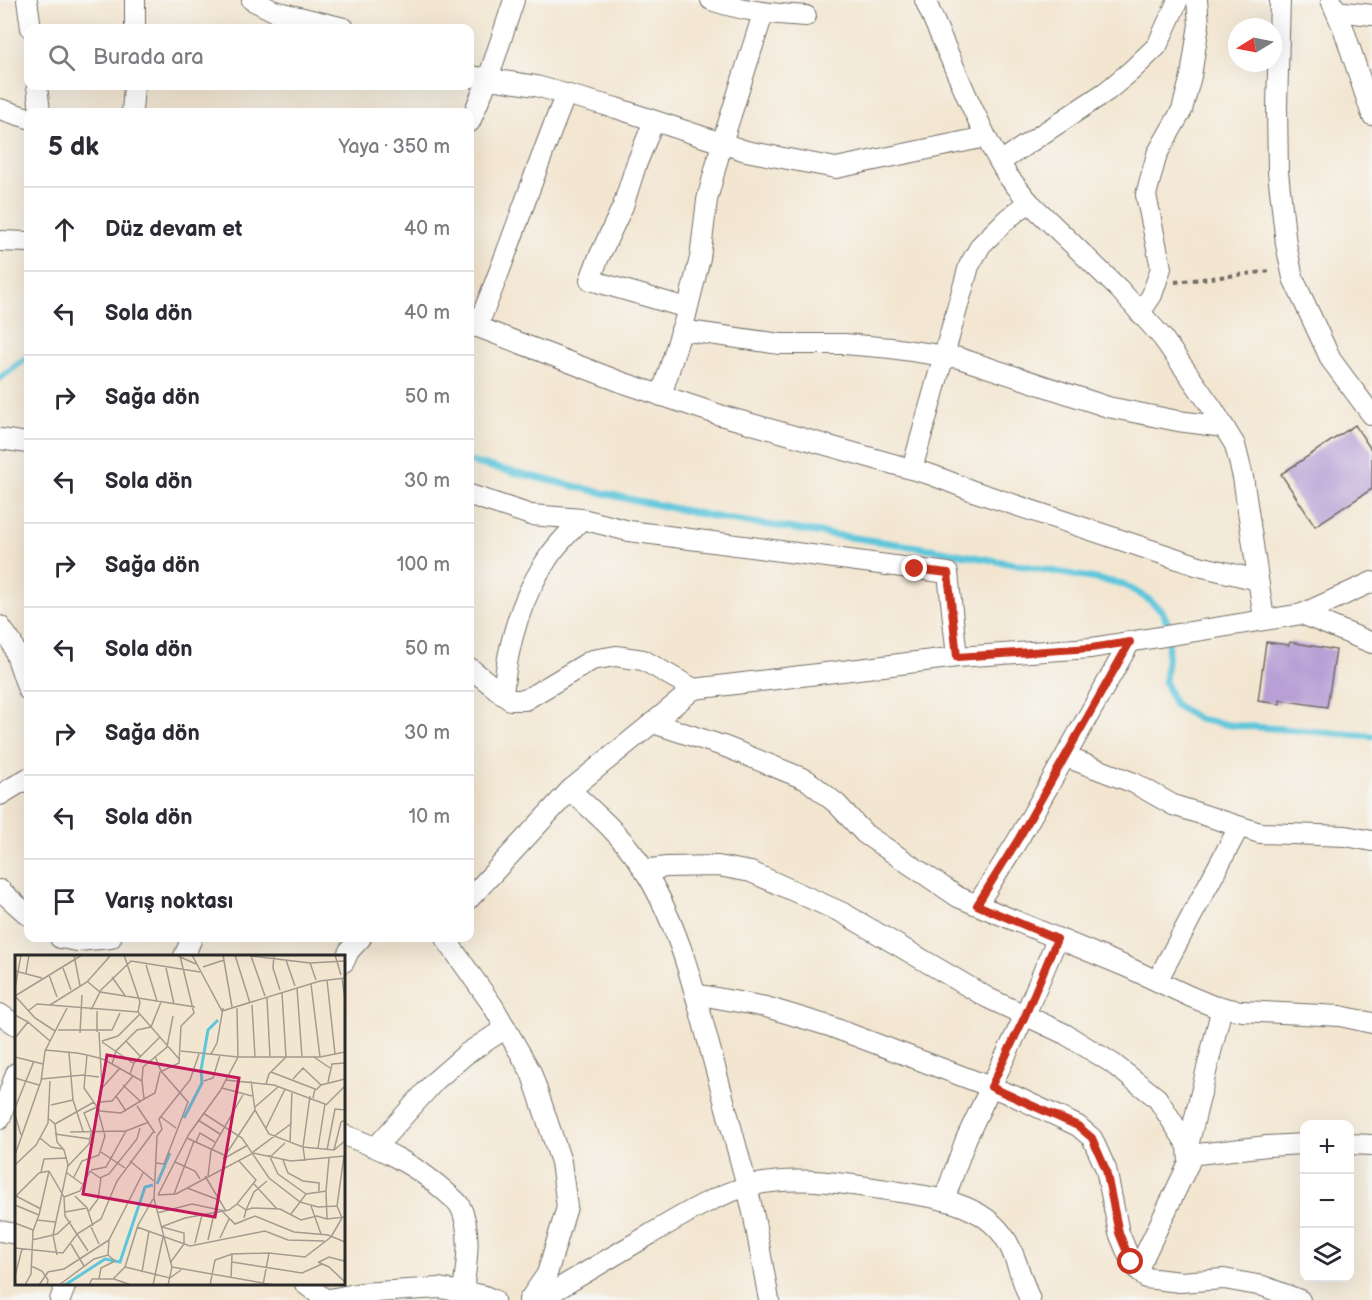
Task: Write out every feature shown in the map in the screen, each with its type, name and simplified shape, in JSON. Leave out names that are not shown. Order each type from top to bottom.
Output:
[{"type":"street","points":[[27,0],[30,24]]},
{"type":"street","points":[[135,0],[135,24]]},
{"type":"street","points":[[252,0],[274,10],[328,24]]},
{"type":"street","points":[[473,108],[479,77],[514,0]]},
{"type":"street","points":[[711,0],[763,14],[806,16],[794,0]]},
{"type":"street","points":[[925,0],[986,137],[1000,162],[1029,202],[1119,289],[1162,337],[1235,445],[1243,477],[1264,619]]},
{"type":"street","points":[[1000,162],[1107,92],[1131,71],[1157,45],[1178,0]]},
{"type":"street","points":[[1140,313],[1152,295],[1161,268],[1146,195],[1156,154],[1182,110],[1191,76],[1199,24],[1197,0]]},
{"type":"street","points":[[1280,0],[1278,172],[1286,244],[1293,278],[1331,360],[1372,415]]},
{"type":"street","points":[[1333,5],[1372,15]]},
{"type":"street","points":[[1333,5],[1372,115]]},
{"type":"street","points":[[661,396],[700,258],[707,200],[722,143],[763,14]]},
{"type":"street","points":[[479,77],[513,81],[566,94],[746,151],[836,168],[986,137]]},
{"type":"street","points":[[37,90],[39,108]]},
{"type":"street","points":[[132,108],[134,90]]},
{"type":"street","points":[[474,323],[501,269],[526,194],[566,94]]},
{"type":"street","points":[[0,109],[24,117]]},
{"type":"street","points":[[654,121],[636,165],[623,206],[590,280],[687,308]]},
{"type":"street","points":[[912,469],[969,266],[981,244],[1029,202]]},
{"type":"street","points":[[0,241],[24,242]]},
{"type":"street","points":[[474,325],[661,396],[912,469],[1199,566],[1258,580]]},
{"type":"street","points":[[681,330],[780,344],[856,345],[958,358],[1108,407],[1224,428]]},
{"type":"street","points":[[0,439],[24,442]]},
{"type":"street","points":[[474,496],[531,514],[582,519],[629,531],[948,573],[957,657]]},
{"type":"street","points":[[503,694],[506,659],[529,591],[549,557],[582,519]]},
{"type":"street","points":[[474,894],[570,790],[694,689],[957,657],[1091,648],[1130,642],[1302,614],[1372,582]]},
{"type":"street","points":[[1302,614],[1372,643]]},
{"type":"street","points":[[0,626],[12,643],[24,678]]},
{"type":"street","points":[[977,905],[1066,757],[1130,642]]},
{"type":"street","points":[[474,671],[510,700],[525,700],[592,660],[616,656],[643,660],[694,689]]},
{"type":"street","points":[[652,723],[726,747],[807,780],[837,804],[865,834],[958,897],[1189,996],[1242,1011],[1340,1016],[1372,1023]]},
{"type":"street","points":[[1066,757],[1134,783],[1173,804],[1260,833],[1346,836],[1372,841]]},
{"type":"street","points":[[0,795],[24,780]]},
{"type":"street","points":[[570,790],[609,826],[644,870],[678,940],[695,993],[747,1186],[769,1300]]},
{"type":"street","points":[[1157,981],[1239,827]]},
{"type":"street","points":[[644,870],[718,866],[751,872],[843,913],[988,998],[1065,1034],[1112,1063],[1157,1098],[1188,1150]]},
{"type":"street","points":[[0,890],[24,911]]},
{"type":"street","points":[[944,1200],[966,1139],[1025,1016],[1057,939]]},
{"type":"street","points":[[345,960],[357,942]]},
{"type":"street","points":[[448,942],[493,1006],[531,1072],[561,1162],[567,1207],[547,1274],[529,1300]]},
{"type":"street","points":[[695,993],[766,1007],[829,1026],[991,1087],[1078,1126],[1092,1138],[1106,1170],[1119,1233],[1131,1262],[1146,1278],[1180,1282],[1224,1279],[1263,1286],[1294,1299]]},
{"type":"street","points":[[1138,1269],[1189,1163],[1188,1150],[1222,1007]]},
{"type":"street","points":[[0,1014],[15,1024]]},
{"type":"street","points":[[376,1147],[435,1081],[466,1054],[506,1028]]},
{"type":"street","points":[[0,1119],[15,1076]]},
{"type":"street","points":[[345,1135],[376,1147],[433,1180],[459,1205],[467,1234],[468,1255],[463,1292]]},
{"type":"street","points":[[1188,1150],[1300,1144]]},
{"type":"street","points":[[1354,1144],[1372,1145]]},
{"type":"street","points":[[539,1300],[701,1204],[747,1186],[784,1181],[842,1183],[953,1201],[976,1212],[993,1223],[1011,1247],[1030,1300]]},
{"type":"street","points":[[0,1231],[15,1234]]},
{"type":"street","points":[[60,1300],[66,1285]]},
{"type":"street","points":[[306,1285],[324,1300],[361,1293],[440,1288],[482,1295],[494,1300]]},
{"type":"path","points":[[1157,281],[1176,283],[1291,267]]},
{"type":"building","points":[[1355,425],[1372,451],[1372,489],[1315,526],[1281,474]]},
{"type":"building","points":[[1266,642],[1289,645],[1290,642],[1336,650],[1327,707],[1280,700],[1280,704],[1258,701]]},
{"type":"waterway","points":[[0,378],[24,360]]},
{"type":"waterway","points":[[474,463],[726,519],[931,549],[1123,584],[1148,599],[1162,611],[1170,628],[1165,682],[1174,704],[1198,719],[1230,725],[1372,736]]},
{"type":"route","points":[[915,569],[948,573],[957,657],[1091,648],[1130,642],[1019,838],[977,905],[1057,939],[1025,1016],[991,1087],[1078,1126],[1092,1138],[1106,1170],[1119,1233],[1131,1262]]}]
